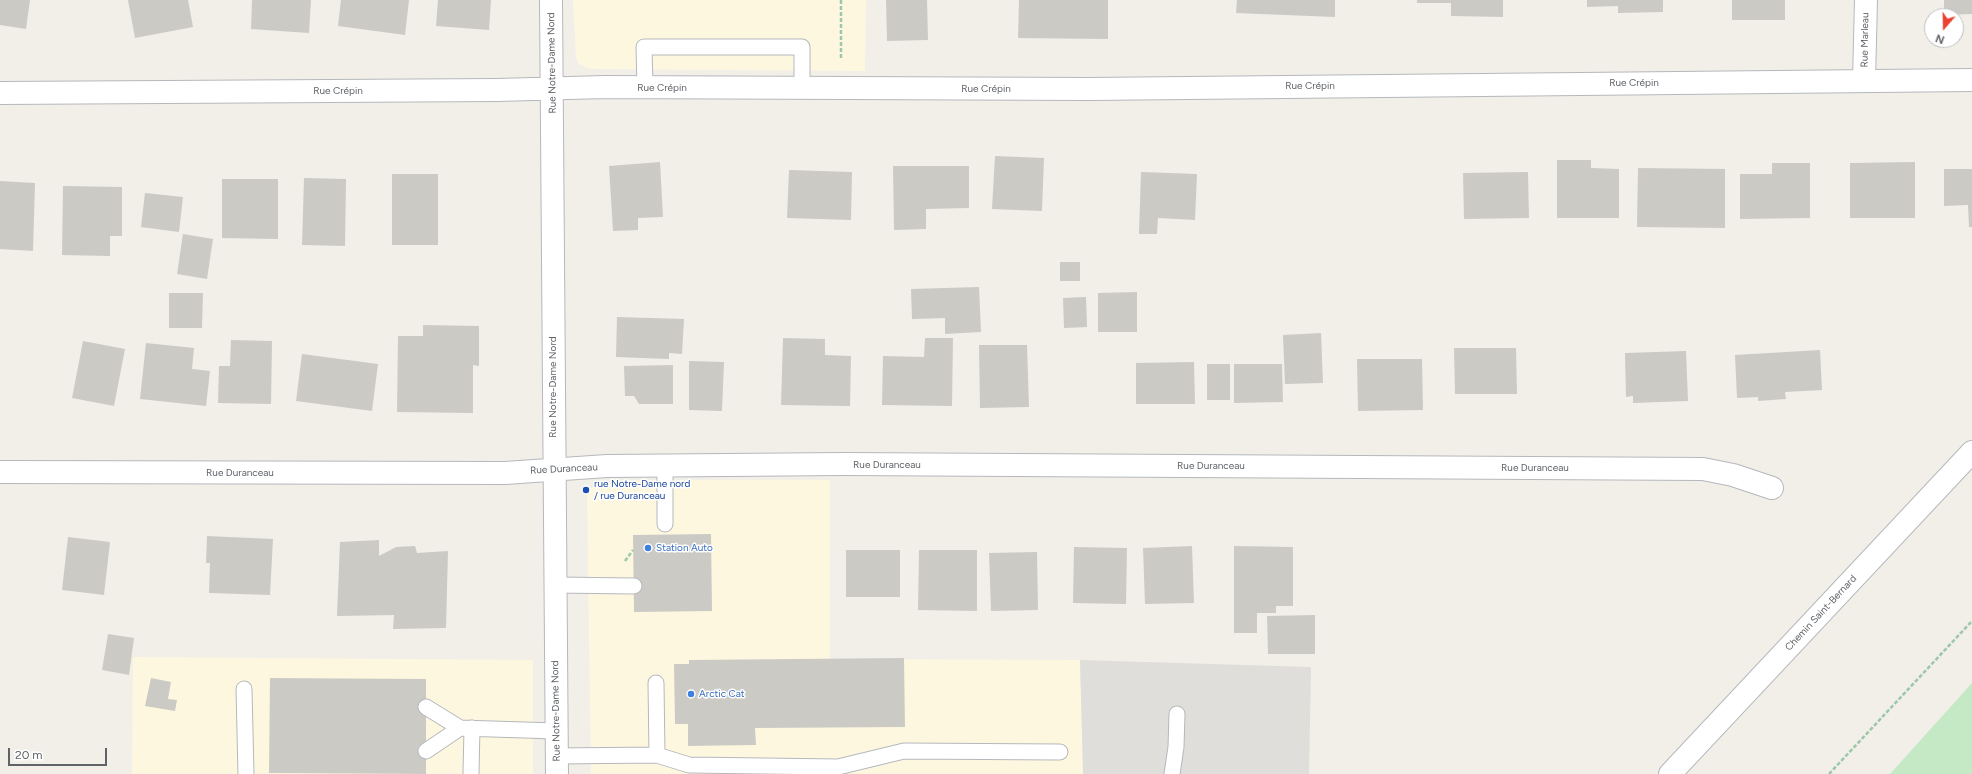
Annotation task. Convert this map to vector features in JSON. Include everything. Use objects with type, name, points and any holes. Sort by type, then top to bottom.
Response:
[{"type":"street","name":"Rue Notre-Dame Nord","points":[[551,0],[556,765]]},
{"type":"street","name":"Rue Marleau","points":[[1864,81],[1866,0]]},
{"type":"street","name":"Rue Crépin","points":[[0,93],[645,88],[1082,89],[1972,80]]},
{"type":"street","name":"Chemin Saint-Bernard","points":[[1670,774],[1972,452]]},
{"type":"street","name":"Rue Duranceau","points":[[0,472],[505,473],[554,468],[852,464],[1703,469],[1733,474],[1772,488]]},
{"type":"lane","points":[[645,88],[644,47],[802,47],[802,88]]},
{"type":"lane","points":[[665,466],[666,524]]},
{"type":"lane","points":[[555,585],[634,586]]},
{"type":"lane","points":[[656,683],[656,755]]},
{"type":"lane","points":[[244,689],[246,774]]},
{"type":"lane","points":[[426,707],[466,728],[556,731]]},
{"type":"lane","points":[[1172,774],[1176,747],[1177,714]]},
{"type":"lane","points":[[426,750],[466,728]]},
{"type":"lane","points":[[466,728],[471,774]]},
{"type":"lane","points":[[556,765],[656,755],[689,765],[838,767],[904,751],[1060,752]]},
{"type":"path","points":[[841,0],[842,63]]},
{"type":"path","points":[[1829,774],[1972,621]]},
{"type":"shaded area","points":[[573,0],[866,0],[865,71],[589,69],[579,64],[576,57]]},
{"type":"shaded area","points":[[618,480],[830,480],[830,659],[1080,660],[1083,774],[591,774],[587,492],[596,484]]},
{"type":"shaded area","points":[[133,657],[533,660],[533,774],[132,774]]},
{"type":"shaded area","points":[[1080,660],[1311,667],[1309,774],[1083,774]]},
{"type":"green space","points":[[1972,683],[1972,774],[1890,774]]},
{"type":"building","points":[[0,0],[30,0],[26,29],[0,25]]},
{"type":"building","points":[[128,0],[188,0],[193,27],[135,38]]},
{"type":"building","points":[[252,0],[311,0],[309,33],[251,29]]},
{"type":"building","points":[[341,0],[409,0],[405,35],[338,26]]},
{"type":"building","points":[[438,0],[491,0],[489,30],[436,26]]},
{"type":"building","points":[[886,0],[927,0],[928,40],[887,41]]},
{"type":"building","points":[[1019,0],[1108,0],[1108,39],[1018,38]]},
{"type":"building","points":[[1237,0],[1335,0],[1335,17],[1236,13]]},
{"type":"building","points":[[1417,0],[1503,0],[1503,17],[1451,16],[1451,3],[1417,3]]},
{"type":"building","points":[[1587,0],[1663,0],[1663,12],[1618,13],[1618,6],[1587,7]]},
{"type":"building","points":[[1732,0],[1785,0],[1785,20],[1732,20]]},
{"type":"building","points":[[1944,0],[1972,0],[1972,14],[1964,14],[1964,8],[1944,8]]},
{"type":"building","points":[[995,156],[1044,158],[1042,211],[992,209]]},
{"type":"building","points":[[1557,160],[1591,160],[1591,168],[1619,169],[1619,218],[1557,218]]},
{"type":"building","points":[[660,162],[663,217],[638,218],[638,230],[613,231],[609,166]]},
{"type":"building","points":[[1915,162],[1915,218],[1850,218],[1850,163]]},
{"type":"building","points":[[1772,163],[1810,163],[1810,218],[1740,219],[1740,174],[1772,174]]},
{"type":"building","points":[[893,166],[969,166],[969,208],[926,209],[926,229],[894,230]]},
{"type":"building","points":[[1638,168],[1725,169],[1725,228],[1637,227]]},
{"type":"building","points":[[1944,169],[1972,169],[1972,227],[1969,227],[1968,205],[1944,206]]},
{"type":"building","points":[[789,170],[852,172],[851,220],[787,218]]},
{"type":"building","points":[[1141,172],[1197,174],[1195,220],[1158,218],[1157,234],[1139,234]]},
{"type":"building","points":[[1528,172],[1529,218],[1464,219],[1463,173]]},
{"type":"building","points":[[392,174],[438,174],[438,245],[392,245]]},
{"type":"building","points":[[304,178],[346,179],[345,246],[302,245]]},
{"type":"building","points":[[222,179],[278,179],[278,239],[222,238]]},
{"type":"building","points":[[0,181],[35,183],[33,251],[0,249]]},
{"type":"building","points":[[63,186],[122,187],[122,236],[110,236],[110,256],[62,255]]},
{"type":"building","points":[[145,193],[183,197],[179,232],[141,227]]},
{"type":"building","points":[[183,234],[213,239],[207,279],[177,274]]},
{"type":"building","points":[[1060,262],[1080,262],[1080,281],[1060,281]]},
{"type":"building","points":[[979,287],[981,332],[945,334],[945,318],[912,319],[911,289]]},
{"type":"building","points":[[1137,292],[1137,332],[1098,332],[1098,293]]},
{"type":"building","points":[[169,293],[203,293],[202,328],[169,328]]},
{"type":"building","points":[[1086,297],[1087,327],[1064,328],[1063,298]]},
{"type":"building","points":[[617,317],[684,319],[682,354],[669,353],[669,359],[616,357]]},
{"type":"building","points":[[423,325],[479,326],[479,366],[473,365],[473,413],[397,412],[398,336],[423,336]]},
{"type":"building","points":[[1321,333],[1323,383],[1285,384],[1283,335]]},
{"type":"building","points":[[783,338],[825,339],[825,355],[851,356],[850,406],[781,405]]},
{"type":"building","points":[[925,338],[953,338],[952,406],[882,405],[883,356],[924,357]]},
{"type":"building","points":[[231,340],[272,341],[271,404],[218,403],[219,366],[230,366]]},
{"type":"building","points":[[83,341],[125,349],[114,406],[72,398]]},
{"type":"building","points":[[146,343],[194,348],[192,369],[210,371],[206,406],[140,399]]},
{"type":"building","points":[[979,345],[1027,345],[1029,407],[980,408]]},
{"type":"building","points":[[1454,348],[1516,348],[1517,394],[1455,394]]},
{"type":"building","points":[[1820,350],[1822,390],[1785,392],[1786,399],[1758,401],[1758,397],[1737,398],[1735,355]]},
{"type":"building","points":[[1686,351],[1688,401],[1633,403],[1633,396],[1626,397],[1625,353]]},
{"type":"building","points":[[302,354],[378,364],[372,411],[296,401]]},
{"type":"building","points":[[1357,359],[1422,359],[1423,410],[1358,411]]},
{"type":"building","points":[[689,361],[724,362],[722,411],[689,410]]},
{"type":"building","points":[[1194,362],[1195,404],[1136,404],[1136,363]]},
{"type":"building","points":[[1207,364],[1230,364],[1230,400],[1207,400]]},
{"type":"building","points":[[1234,364],[1282,364],[1283,402],[1234,403]]},
{"type":"building","points":[[673,365],[673,404],[639,404],[634,396],[625,396],[624,366]]},
{"type":"building","points":[[711,534],[712,611],[634,612],[633,535]]},
{"type":"building","points":[[207,536],[273,539],[270,595],[209,593],[210,563],[206,563]]},
{"type":"building","points":[[68,537],[110,542],[104,595],[62,590]]},
{"type":"building","points":[[379,540],[379,556],[396,547],[415,546],[417,553],[448,551],[446,628],[393,629],[394,615],[337,616],[340,542]]},
{"type":"building","points":[[1192,546],[1194,603],[1145,604],[1143,548]]},
{"type":"building","points":[[1234,546],[1293,547],[1293,606],[1276,606],[1276,613],[1257,613],[1257,633],[1234,633]]},
{"type":"building","points":[[1074,547],[1127,548],[1126,604],[1073,603]]},
{"type":"building","points":[[846,550],[900,550],[900,597],[846,597]]},
{"type":"building","points":[[919,550],[977,550],[977,611],[918,610]]},
{"type":"building","points":[[1037,552],[1038,610],[991,611],[989,553]]},
{"type":"building","points":[[1315,615],[1315,654],[1268,654],[1267,616]]},
{"type":"building","points":[[108,634],[134,638],[129,675],[102,670]]},
{"type":"building","points":[[904,658],[905,727],[755,728],[756,745],[688,746],[688,724],[675,724],[674,664],[689,664],[689,660]]},
{"type":"building","points":[[151,678],[171,682],[168,699],[177,700],[175,711],[145,706]]},
{"type":"building","points":[[270,678],[426,679],[426,774],[269,773]]},
{"type":"place","name":"rue Notre-Dame nord / rue Duranceau","points":[[586,490]]},
{"type":"place","name":"Station Auto","points":[[648,548]]},
{"type":"place","name":"Arctic Cat","points":[[691,694]]}]
